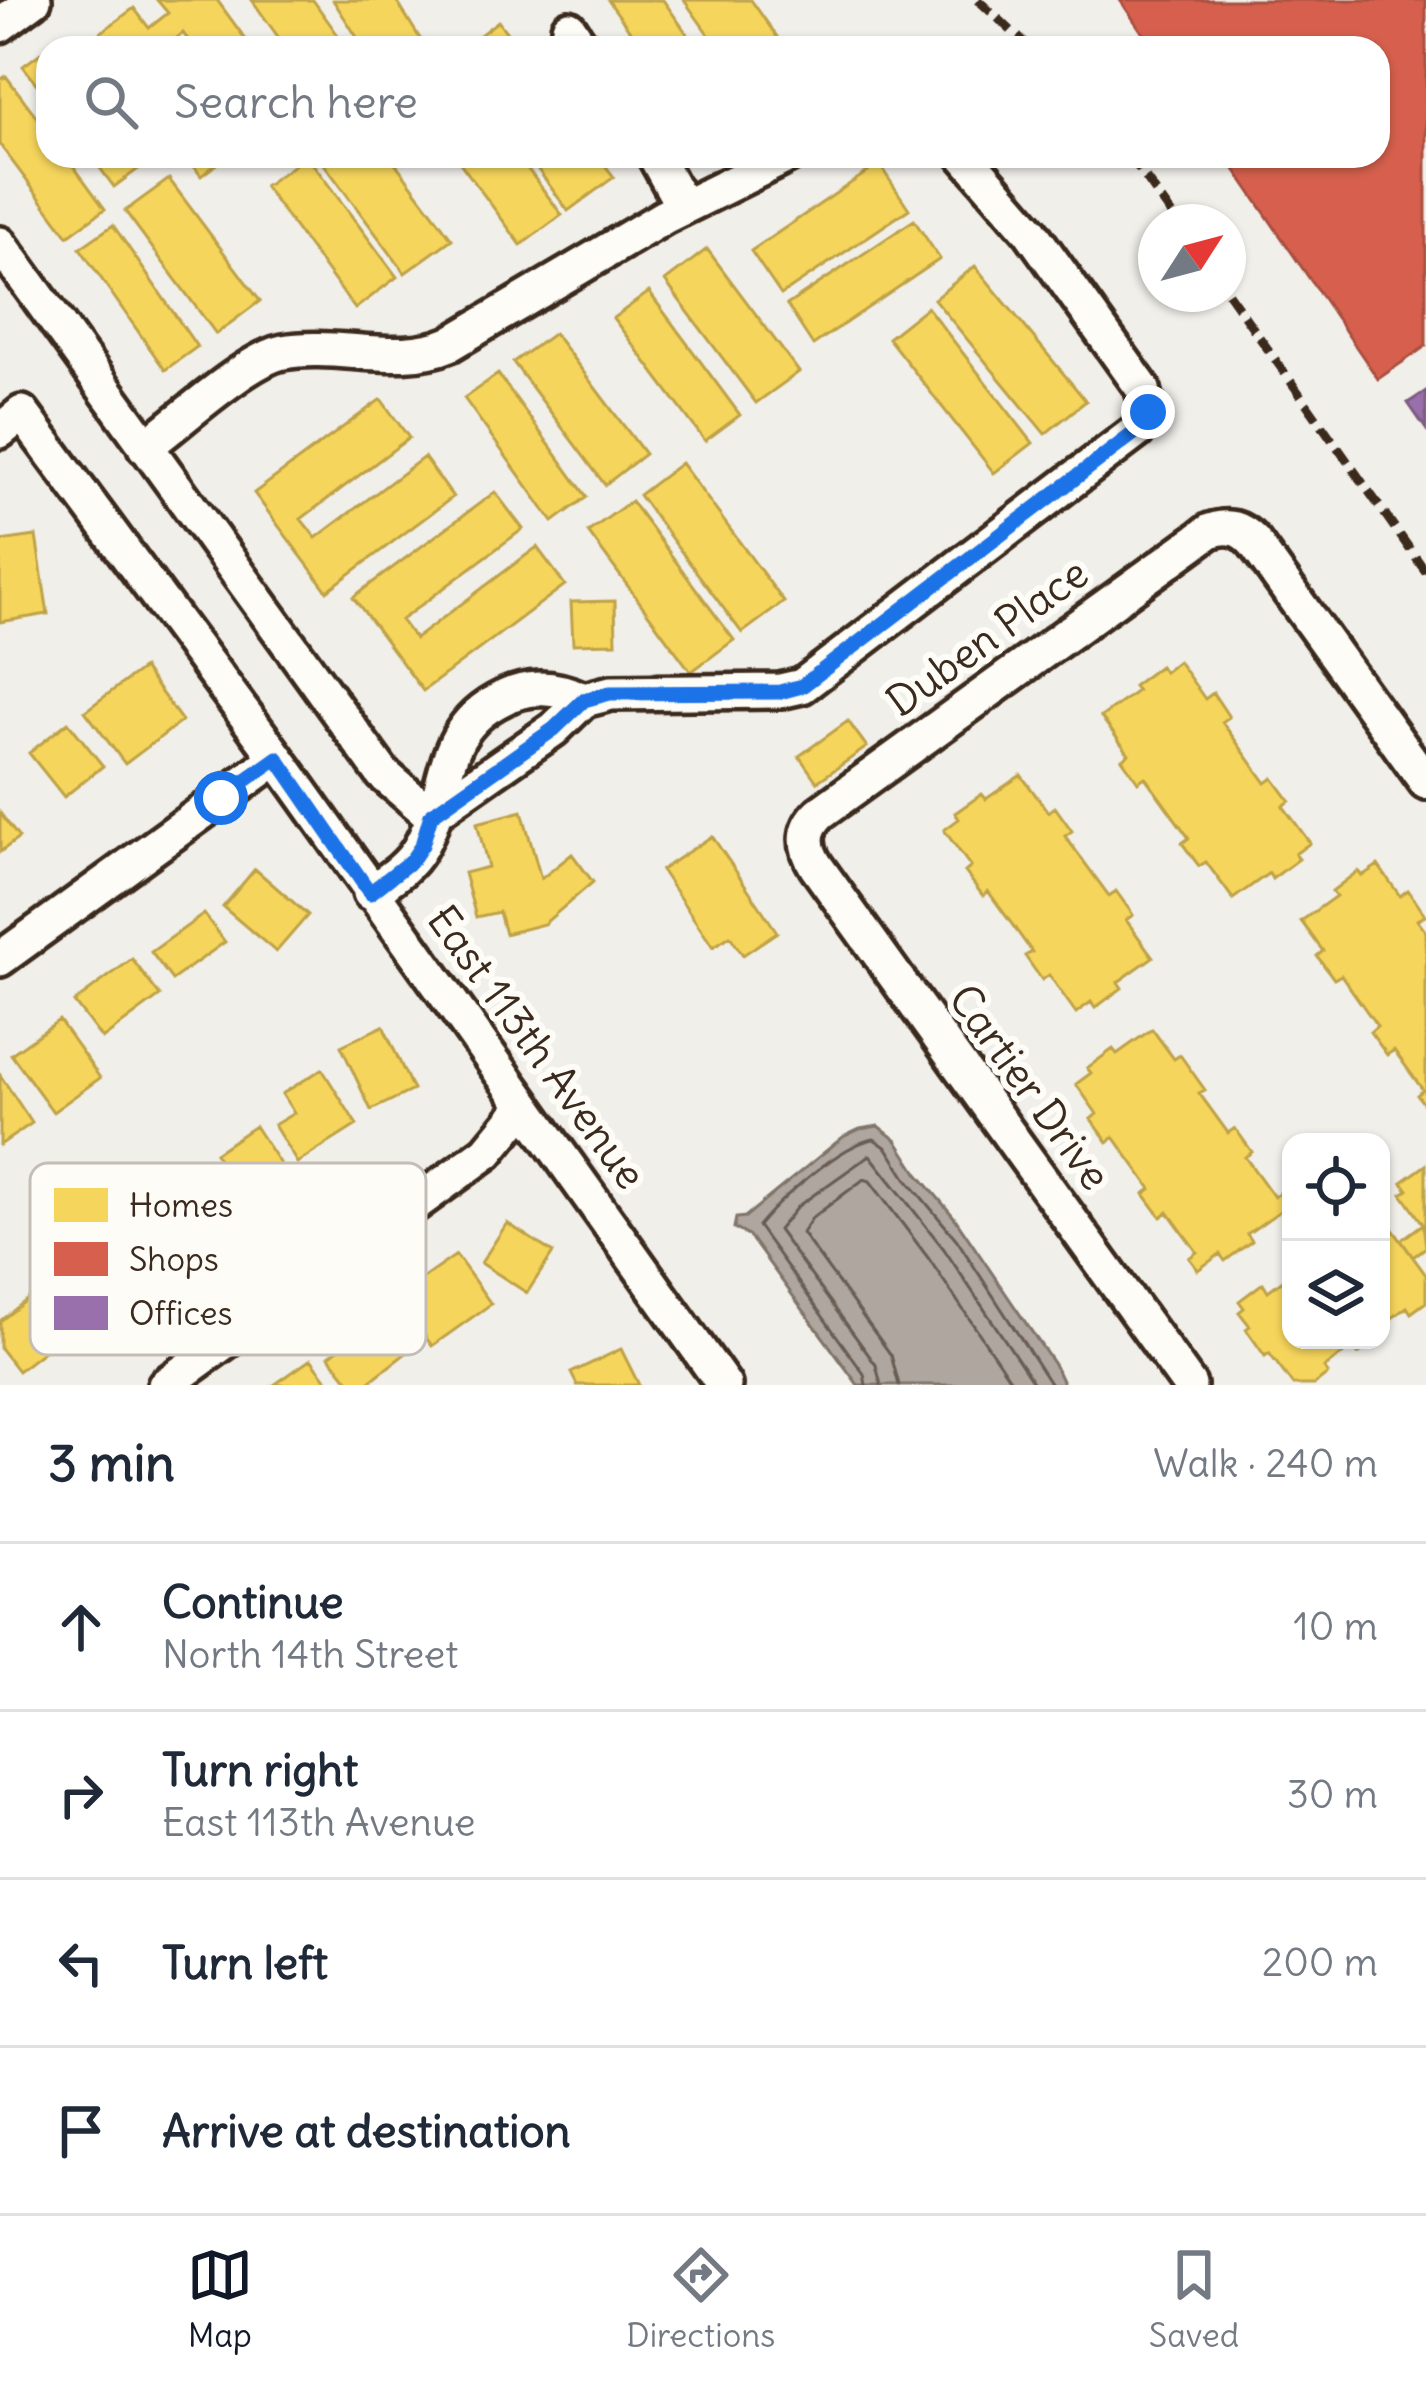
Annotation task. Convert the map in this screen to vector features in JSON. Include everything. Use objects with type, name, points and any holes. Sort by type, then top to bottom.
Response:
[{"type":"street","points":[[0,25],[34,0]]},
{"type":"street","points":[[662,168],[683,207]]},
{"type":"street","points":[[146,447],[270,356],[296,351],[439,349],[683,207],[763,168]]},
{"type":"street","points":[[431,815],[554,729],[584,700],[610,693],[780,692],[802,686],[1137,431],[1148,412],[1143,389],[1030,231],[975,168]]},
{"type":"street","points":[[0,244],[383,774],[431,815]]},
{"type":"street","name":"East 113th Avenue","points":[[11,422],[277,758],[724,1385]]},
{"type":"street","name":"Duben Place","points":[[806,837],[812,820],[838,800],[1210,532],[1234,527],[1254,542],[1426,782]]},
{"type":"street","points":[[370,893],[412,860],[422,845],[453,747],[480,712],[508,695],[538,688],[555,688],[584,700]]},
{"type":"street","points":[[0,958],[277,758]]},
{"type":"street","name":"Cartier Drive","points":[[806,837],[816,866],[1189,1385]]},
{"type":"street","points":[[426,1197],[488,1152],[524,1107]]},
{"type":"street","points":[[165,1385],[207,1355]]},
{"type":"water","points":[[878,1126],[896,1140],[954,1217],[1064,1385],[858,1385],[750,1237],[734,1228],[736,1218],[745,1217],[843,1137]]},
{"type":"building: Homes","points":[[157,0],[217,0],[243,36],[96,36],[134,8],[149,28],[168,13]]},
{"type":"building: Homes","points":[[252,0],[313,0],[338,36],[278,36]]},
{"type":"building: Homes","points":[[333,0],[396,0],[418,36],[356,36]]},
{"type":"building: Homes","points":[[608,0],[663,0],[688,36],[634,36]]},
{"type":"building: Homes","points":[[684,0],[751,0],[776,36],[710,36]]},
{"type":"building: Homes","points":[[498,21],[509,36],[479,36]]},
{"type":"building: Homes","points":[[36,56],[36,83],[23,66]]},
{"type":"building: Homes","points":[[6,76],[36,116],[36,168],[75,168],[105,209],[68,236],[0,145],[0,80]]},
{"type":"building: Homes","points":[[100,168],[140,168],[114,187]]},
{"type":"building: Homes","points":[[290,168],[316,168],[397,277],[355,309],[264,186]]},
{"type":"building: Homes","points":[[327,168],[399,168],[452,239],[405,273]]},
{"type":"building: Homes","points":[[464,168],[527,168],[562,215],[521,245]]},
{"type":"building: Homes","points":[[537,168],[607,168],[614,177],[568,211]]},
{"type":"building: Homes","points":[[873,168],[882,168],[909,209],[781,295],[751,251]]},
{"type":"building: Homes","points":[[169,179],[260,301],[216,334],[125,211]]},
{"type":"building: Homes","points":[[914,220],[940,259],[813,345],[787,305]]},
{"type":"building: Homes","points":[[113,225],[197,347],[165,370],[80,248]]},
{"type":"building: Homes","points":[[707,249],[799,372],[756,403],[665,281]]},
{"type":"building: Homes","points":[[975,266],[1086,401],[1045,434],[934,299]]},
{"type":"building: Homes","points":[[649,292],[740,415],[705,441],[613,318]]},
{"type":"building: Homes","points":[[927,307],[1033,443],[994,473],[888,338]]},
{"type":"building: Homes","points":[[554,333],[645,454],[605,485],[513,362]]},
{"type":"building: Homes","points":[[498,374],[587,497],[553,522],[464,398]]},
{"type":"building: Homes","points":[[381,399],[409,438],[301,519],[316,538],[424,457],[453,497],[327,591],[254,493]]},
{"type":"building: Homes","points":[[681,463],[784,602],[742,633],[639,495]]},
{"type":"building: Homes","points":[[495,492],[523,529],[401,620],[415,639],[537,547],[565,585],[423,691],[353,597]]},
{"type":"building: Homes","points":[[631,501],[734,640],[691,672],[588,532]]},
{"type":"building: Homes","points":[[36,536],[48,614],[0,622],[0,541]]},
{"type":"building: Homes","points":[[615,601],[616,643],[573,644],[571,602]]},
{"type":"building: Homes","points":[[1178,661],[1205,699],[1213,693],[1229,717],[1222,722],[1266,783],[1273,778],[1290,801],[1283,806],[1310,843],[1295,854],[1299,859],[1272,879],[1269,873],[1233,899],[1206,862],[1199,866],[1182,843],[1189,838],[1145,777],[1138,782],[1122,759],[1129,754],[1101,717],[1137,691],[1133,686],[1160,666],[1164,672]]},
{"type":"building: Homes","points":[[143,668],[182,721],[125,764],[85,711]]},
{"type":"building: Homes","points":[[848,721],[867,747],[817,782],[799,756]]},
{"type":"building: Homes","points":[[68,722],[103,766],[64,797],[29,753]]},
{"type":"building: Homes","points":[[1021,775],[1048,812],[1055,807],[1072,831],[1065,836],[1109,896],[1116,891],[1133,915],[1126,920],[1153,957],[1118,982],[1122,988],[1095,1008],[1091,1002],[1076,1013],[1049,975],[1042,980],[1025,956],[1032,952],[988,891],[983,896],[965,872],[971,867],[944,830],[959,819],[955,813]]},
{"type":"building: Homes","points":[[522,811],[541,879],[572,854],[593,882],[544,924],[505,934],[499,912],[476,917],[464,873],[488,867],[477,823]]},
{"type":"building: Homes","points":[[0,813],[19,838],[0,852]]},
{"type":"building: Homes","points":[[712,836],[777,932],[743,955],[730,936],[713,947],[661,870]]},
{"type":"building: Homes","points":[[1378,865],[1400,896],[1408,890],[1425,915],[1417,920],[1426,932],[1426,1107],[1417,1095],[1423,1090],[1394,1050],[1387,1055],[1370,1032],[1377,1026],[1341,975],[1334,979],[1317,956],[1323,951],[1301,921],[1336,896],[1332,891],[1358,871],[1362,876]]},
{"type":"building: Homes","points":[[255,869],[308,915],[276,952],[223,907]]},
{"type":"building: Homes","points":[[204,914],[225,942],[172,980],[151,952]]},
{"type":"building: Homes","points":[[132,959],[160,996],[102,1039],[74,1002]]},
{"type":"building: Homes","points":[[59,1020],[100,1078],[53,1112],[11,1054]]},
{"type":"building: Homes","points":[[383,1026],[413,1090],[371,1110],[341,1046]]},
{"type":"building: Homes","points":[[1152,1029],[1174,1059],[1180,1055],[1205,1090],[1199,1093],[1228,1133],[1235,1128],[1252,1152],[1245,1157],[1274,1197],[1282,1193],[1282,1210],[1247,1234],[1252,1241],[1225,1261],[1220,1254],[1198,1270],[1189,1258],[1197,1252],[1168,1212],[1161,1217],[1144,1194],[1151,1189],[1114,1137],[1108,1142],[1091,1119],[1097,1114],[1076,1084],[1091,1073],[1087,1068],[1113,1049],[1117,1054]]},
{"type":"building: Homes","points":[[322,1069],[357,1125],[297,1163],[274,1125],[294,1113],[282,1094]]},
{"type":"building: Homes","points":[[0,1075],[32,1123],[0,1145]]},
{"type":"building: Homes","points":[[255,1126],[279,1163],[222,1163],[215,1153]]},
{"type":"building: Homes","points":[[1426,1165],[1426,1228],[1402,1194],[1408,1190],[1402,1182]]},
{"type":"building: Homes","points":[[507,1223],[553,1253],[527,1293],[481,1263]]},
{"type":"building: Homes","points":[[1423,1224],[1426,1247],[1413,1257],[1401,1240]]},
{"type":"building: Homes","points":[[1390,1225],[1426,1275],[1426,1302],[1411,1313],[1407,1307],[1390,1319]]},
{"type":"building: Homes","points":[[456,1255],[491,1304],[432,1346],[426,1338],[426,1276]]},
{"type":"building: Homes","points":[[1282,1281],[1282,1349],[1349,1349],[1324,1368],[1328,1374],[1314,1385],[1293,1385],[1246,1329],[1250,1326],[1239,1312],[1244,1308],[1239,1301],[1263,1283],[1268,1291]]},
{"type":"building: Homes","points":[[30,1297],[30,1355],[39,1355],[18,1371],[0,1348],[0,1321]]},
{"type":"building: Homes","points":[[621,1349],[639,1385],[577,1385],[571,1373]]},
{"type":"building: Homes","points":[[404,1355],[365,1385],[352,1385],[329,1356]]},
{"type":"building: Homes","points":[[311,1359],[331,1385],[274,1385]]},
{"type":"building: Shops","points":[[1120,0],[1426,0],[1426,346],[1378,379],[1234,168],[1390,168],[1390,36],[1145,36]]},
{"type":"building: Offices","points":[[1426,391],[1426,429],[1408,403]]},
{"type":"railway","points":[[978,0],[1017,36]]},
{"type":"railway","points":[[1139,168],[1164,204]]},
{"type":"railway","points":[[1241,312],[1426,572]]},
{"type":"route","points":[[221,798],[277,758],[370,893],[412,860],[431,815],[554,729],[584,700],[610,693],[780,692],[802,686],[1137,431],[1148,412]]}]
